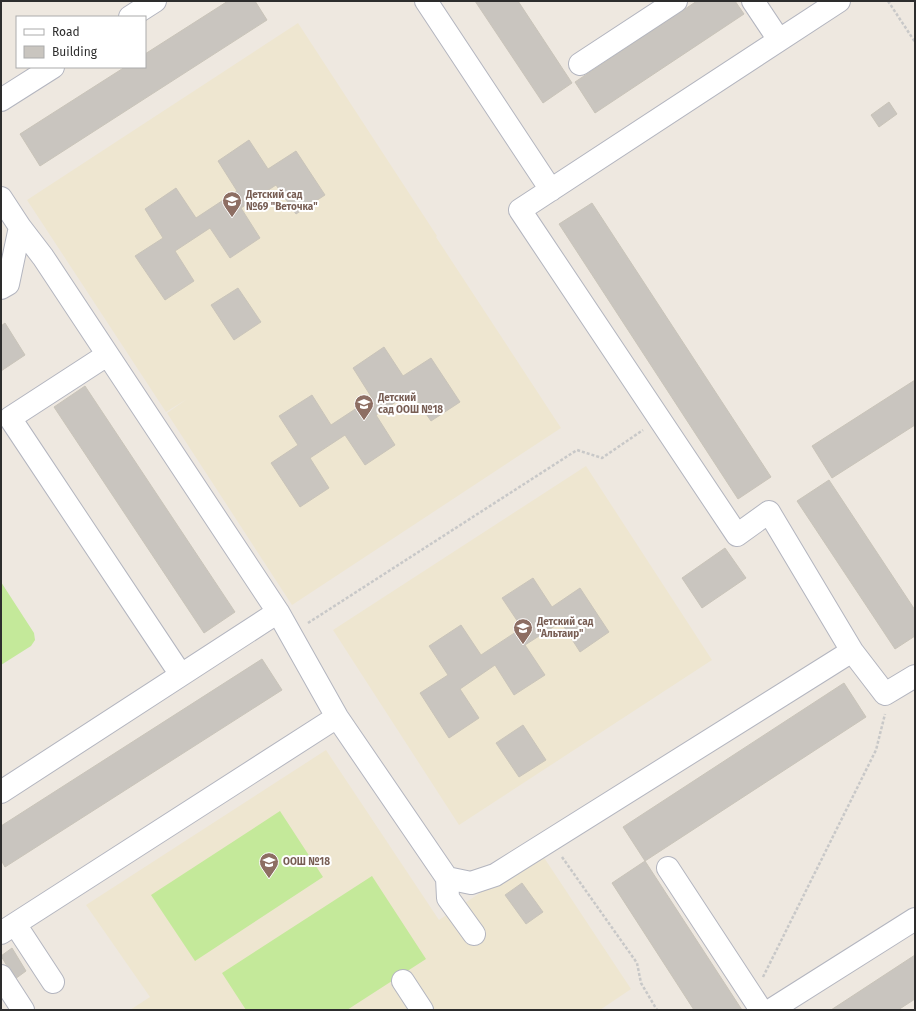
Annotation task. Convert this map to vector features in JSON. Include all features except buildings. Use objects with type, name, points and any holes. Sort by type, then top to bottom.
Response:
[{"type":"street","points":[[132,16],[155,1]]},
{"type":"street","points":[[426,1],[551,190]]},
{"type":"street","points":[[580,64],[676,1]]},
{"type":"street","points":[[753,1],[779,40]]},
{"type":"street","points":[[839,1],[520,210],[737,535],[769,512],[852,651],[885,694],[915,676]]},
{"type":"street","points":[[1,100],[51,68]]},
{"type":"street","points":[[1,198],[20,227],[43,257],[278,612],[337,717],[447,878],[448,898],[474,934]]},
{"type":"street","points":[[1,288],[8,284],[20,227]]},
{"type":"street","points":[[107,355],[10,418],[181,675]]},
{"type":"street","points":[[1,792],[278,612]]},
{"type":"street","points":[[447,878],[471,883],[495,875],[852,651]]},
{"type":"street","points":[[53,982],[6,926],[337,717]]},
{"type":"street","points":[[668,868],[757,1004]]},
{"type":"street","points":[[771,1010],[915,919]]},
{"type":"street","points":[[1,976],[23,1010]]},
{"type":"street","points":[[403,980],[422,1010]]},
{"type":"path","points":[[888,1],[915,42]]},
{"type":"path","points":[[291,634],[577,450],[602,458],[646,428]]},
{"type":"path","points":[[757,1004],[876,750],[892,690]]},
{"type":"path","points":[[550,840],[637,963],[640,983],[657,1010]]},
{"type":"shaded area","points":[[298,23],[561,428],[292,605],[167,413],[187,399],[166,412],[27,200]]},
{"type":"shaded area","name":"Детский сад \"Альтаир\"","points":[[586,466],[712,660],[459,825],[333,630]]},
{"type":"shaded area","name":"ООШ №18","points":[[326,750],[439,920],[541,853],[631,989],[600,1010],[130,1010],[150,997],[86,905]]},
{"type":"green space","points":[[1,582],[34,633],[35,640],[31,646],[1,665]]},
{"type":"green space","points":[[280,811],[323,877],[195,961],[151,895]]},
{"type":"green space","points":[[372,876],[426,959],[347,1010],[246,1010],[222,973]]},
{"type":"place","name":"Детский сад №69 \"Веточка\"","points":[[232,218]]},
{"type":"place","name":"Детский сад ООШ №18","points":[[364,421]]},
{"type":"place","name":"Детский сад \"Альтаир\"","points":[[523,645]]},
{"type":"place","name":"ООШ №18","points":[[269,879]]}]
